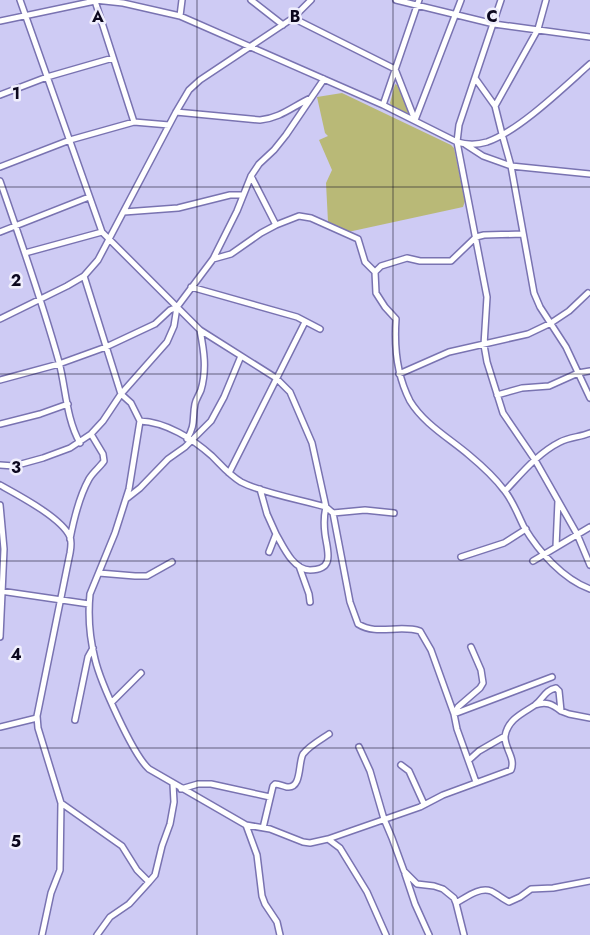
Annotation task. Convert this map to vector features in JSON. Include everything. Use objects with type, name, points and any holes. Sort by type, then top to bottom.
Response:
[{"type":"street","points":[[20,0],[102,232],[200,330],[276,378],[290,392],[312,443],[326,507],[325,534],[329,552],[327,562],[322,567],[310,570],[299,566],[290,558],[267,514],[260,489]]},
{"type":"street","points":[[95,0],[134,122]]},
{"type":"street","points":[[0,22],[95,0],[123,3],[180,16],[383,105],[466,145],[483,156],[511,166],[590,174]]},
{"type":"street","points":[[180,16],[182,0]]},
{"type":"street","points":[[251,0],[283,25]]},
{"type":"street","points":[[396,0],[418,2],[456,15],[494,24],[590,37]]},
{"type":"street","points":[[415,120],[461,0]]},
{"type":"street","points":[[501,0],[459,125],[457,142],[487,297],[484,345],[487,362],[503,413],[535,460],[577,534],[590,564]]},
{"type":"street","points":[[495,106],[538,29],[546,0]]},
{"type":"street","points":[[0,320],[40,301],[84,276],[98,260],[110,239],[189,90],[200,80],[293,18],[309,2]]},
{"type":"street","points":[[383,105],[418,2]]},
{"type":"street","points":[[293,18],[395,69],[415,120]]},
{"type":"street","points":[[0,95],[47,77],[113,58]]},
{"type":"street","points":[[466,145],[488,142],[528,118],[590,64]]},
{"type":"street","points":[[475,78],[495,106],[511,166],[534,293],[540,307],[566,347],[590,398]]},
{"type":"street","points":[[0,465],[14,466],[43,458],[80,443],[103,421],[121,394],[167,342],[174,326],[177,307],[191,286],[213,260],[237,211],[251,176],[259,164],[286,135],[324,79]]},
{"type":"street","points":[[176,112],[260,120],[272,118],[312,98]]},
{"type":"street","points":[[0,167],[70,140],[134,122],[169,125]]},
{"type":"street","points":[[251,176],[276,225]]},
{"type":"street","points":[[0,181],[40,301],[59,364],[71,424],[80,443]]},
{"type":"street","points":[[124,212],[178,208],[230,195],[243,195]]},
{"type":"street","points":[[0,232],[89,197]]},
{"type":"street","points":[[213,260],[231,254],[261,233],[299,216],[358,239],[365,262],[375,272],[376,293],[385,308],[396,319],[395,338],[399,374],[415,408],[434,428],[471,456],[505,490],[526,529],[553,565],[569,578],[590,589]]},
{"type":"street","points":[[25,252],[102,232]]},
{"type":"street","points":[[375,272],[381,266],[408,258],[420,261],[451,261],[476,237],[523,234]]},
{"type":"street","points":[[84,276],[121,394],[131,403],[140,421],[129,489],[115,533],[90,594],[89,604],[93,648],[98,669],[122,726],[145,766],[181,789],[246,825],[285,834],[310,843],[358,830],[476,782],[511,770],[512,761],[505,736]]},
{"type":"street","points":[[191,286],[297,317],[320,329]]},
{"type":"street","points":[[399,374],[449,352],[528,334],[551,323],[569,311],[588,293]]},
{"type":"street","points":[[0,380],[59,364],[106,347],[155,324],[170,310],[177,307]]},
{"type":"street","points":[[229,473],[305,322]]},
{"type":"street","points":[[189,440],[195,420],[194,408],[204,374],[205,358],[200,330]]},
{"type":"street","points":[[125,499],[140,488],[168,459],[205,428],[216,412],[241,356]]},
{"type":"street","points":[[497,395],[522,388],[549,386],[578,373],[590,371]]},
{"type":"street","points":[[0,424],[40,414],[68,404]]},
{"type":"street","points":[[140,421],[154,422],[165,426],[189,440],[210,454],[241,482],[326,507],[333,513],[347,589],[358,624],[364,628],[383,630],[408,628],[420,630],[431,650],[476,782]]},
{"type":"street","points":[[505,490],[535,460],[561,441],[590,433]]},
{"type":"street","points":[[42,935],[51,893],[60,870],[61,803],[37,718],[70,553],[70,539],[74,520],[92,474],[104,461],[103,454],[91,434]]},
{"type":"street","points":[[0,485],[38,507],[66,532],[70,539]]},
{"type":"street","points":[[556,547],[558,500]]},
{"type":"street","points":[[0,505],[4,549],[0,637]]},
{"type":"street","points":[[333,513],[364,510],[394,513]]},
{"type":"street","points":[[534,561],[590,527]]},
{"type":"street","points":[[461,557],[504,543],[526,529]]},
{"type":"street","points":[[269,552],[276,534]]},
{"type":"street","points":[[99,573],[147,576],[172,562]]},
{"type":"street","points":[[299,566],[310,602]]},
{"type":"street","points":[[1,592],[89,604]]},
{"type":"street","points":[[454,714],[483,683],[481,670],[471,647]]},
{"type":"street","points":[[75,720],[88,657],[93,648]]},
{"type":"street","points":[[112,702],[141,673]]},
{"type":"street","points":[[454,714],[552,677]]},
{"type":"street","points":[[535,705],[544,694],[556,688],[560,694],[561,711]]},
{"type":"street","points":[[469,760],[479,751],[505,736],[510,724],[521,712],[542,702],[548,703],[569,714],[590,718]]},
{"type":"street","points":[[0,727],[37,718]]},
{"type":"street","points":[[262,828],[275,784],[288,787],[293,786],[297,780],[300,760],[304,752],[329,734]]},
{"type":"street","points":[[359,747],[370,771],[384,819],[415,904],[429,935]]},
{"type":"street","points":[[401,765],[409,771],[424,804]]},
{"type":"street","points":[[97,935],[110,916],[129,904],[155,875],[170,824],[174,802],[174,784]]},
{"type":"street","points":[[181,789],[198,784],[211,784],[270,798]]},
{"type":"street","points":[[61,803],[122,846],[137,870],[149,882]]},
{"type":"street","points":[[246,825],[258,855],[262,896],[277,922],[280,935]]},
{"type":"street","points":[[328,839],[340,848],[355,872],[367,892],[386,935]]},
{"type":"street","points":[[404,871],[417,884],[443,889],[454,898],[464,935]]},
{"type":"street","points":[[456,903],[482,890],[490,891],[509,902],[531,889],[553,888],[590,881]]},
{"type":"shaded area","points":[[395,84],[410,113],[407,114],[392,107],[390,103]]},
{"type":"shaded area","points":[[342,93],[451,145],[454,148],[465,201],[463,207],[348,232],[328,222],[326,183],[332,170],[319,140],[328,136],[325,133],[317,97]]}]
